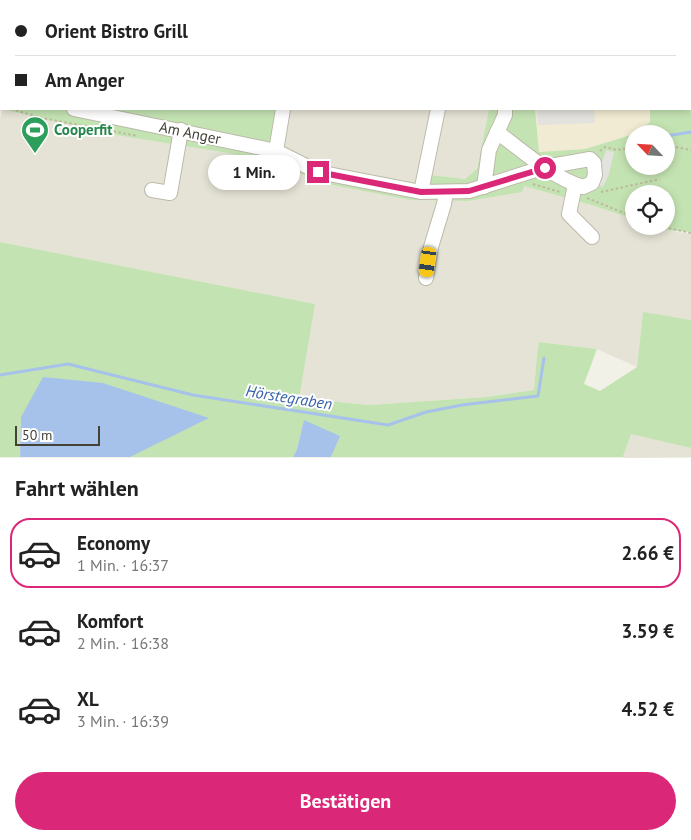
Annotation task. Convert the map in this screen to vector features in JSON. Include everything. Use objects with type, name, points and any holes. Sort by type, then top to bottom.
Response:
[{"type":"street","name":"Am Anger","points":[[79,110],[276,151],[318,172],[421,192],[469,191],[545,168],[590,159]]},
{"type":"street","points":[[276,151],[283,110]]},
{"type":"street","points":[[421,192],[438,110]]},
{"type":"street","points":[[484,187],[489,150],[505,110]]},
{"type":"street","points":[[152,190],[170,193],[181,130]]},
{"type":"street","points":[[497,132],[545,168],[584,188],[592,184],[596,175],[594,163],[590,159]]},
{"type":"street","points":[[575,185],[569,214],[592,237]]},
{"type":"street","points":[[426,278],[431,247],[446,192]]},
{"type":"path","points":[[590,159],[606,147],[617,150],[625,149]]},
{"type":"path","points":[[675,147],[691,150]]},
{"type":"path","points":[[633,185],[660,179]]},
{"type":"path","points":[[625,187],[583,196],[625,213]]},
{"type":"path","points":[[675,230],[691,233]]},
{"type":"shaded area","points":[[2,110],[6,110],[109,134],[228,153],[288,169],[332,185],[410,200],[468,201],[524,186],[625,216],[625,235],[675,235],[675,232],[691,234],[691,320],[643,313],[637,367],[597,349],[540,342],[534,390],[486,397],[369,405],[298,398],[314,304],[0,242],[0,119]]},
{"type":"shaded area","points":[[279,110],[489,110],[477,169],[465,179],[422,174],[411,187],[323,168],[273,144]]},
{"type":"shaded area","points":[[535,110],[650,110],[650,122],[646,125],[625,125],[625,137],[585,149],[539,152]]},
{"type":"shaded area","points":[[537,110],[594,110],[595,123],[538,125]]},
{"type":"shaded area","points":[[606,150],[614,152],[609,174],[603,187],[595,184]]},
{"type":"shaded area","points":[[631,433],[691,448],[691,457],[623,458]]},
{"type":"green space","points":[[6,110],[279,110],[273,144],[323,168],[411,186],[422,174],[465,179],[477,169],[489,110],[535,110],[539,152],[585,149],[625,137],[625,175],[675,175],[675,125],[646,125],[650,122],[650,110],[691,110],[691,232],[675,231],[675,185],[625,185],[625,216],[524,186],[522,192],[468,201],[410,200],[332,185],[288,169],[228,153],[109,134]]},
{"type":"green space","points":[[0,242],[315,304],[299,398],[369,405],[486,397],[534,390],[539,342],[597,349],[584,384],[600,391],[637,367],[643,312],[691,320],[691,448],[631,434],[623,457],[331,457],[339,436],[304,421],[293,457],[130,457],[21,417],[20,457],[0,457]]},
{"type":"water","points":[[43,377],[103,383],[209,418],[130,457],[20,457],[21,417]]},
{"type":"water","points":[[304,420],[340,436],[331,457],[293,457],[297,449]]},
{"type":"waterway","points":[[675,135],[691,132]]},
{"type":"waterway","name":"Hörstegraben","points":[[0,375],[68,364],[193,395],[388,425],[426,412],[462,405],[538,396],[544,358]]},
{"type":"place","name":"Cooperfit","points":[[35,154]]},
{"type":"route","points":[[318,172],[421,192],[469,191],[545,168]]}]
